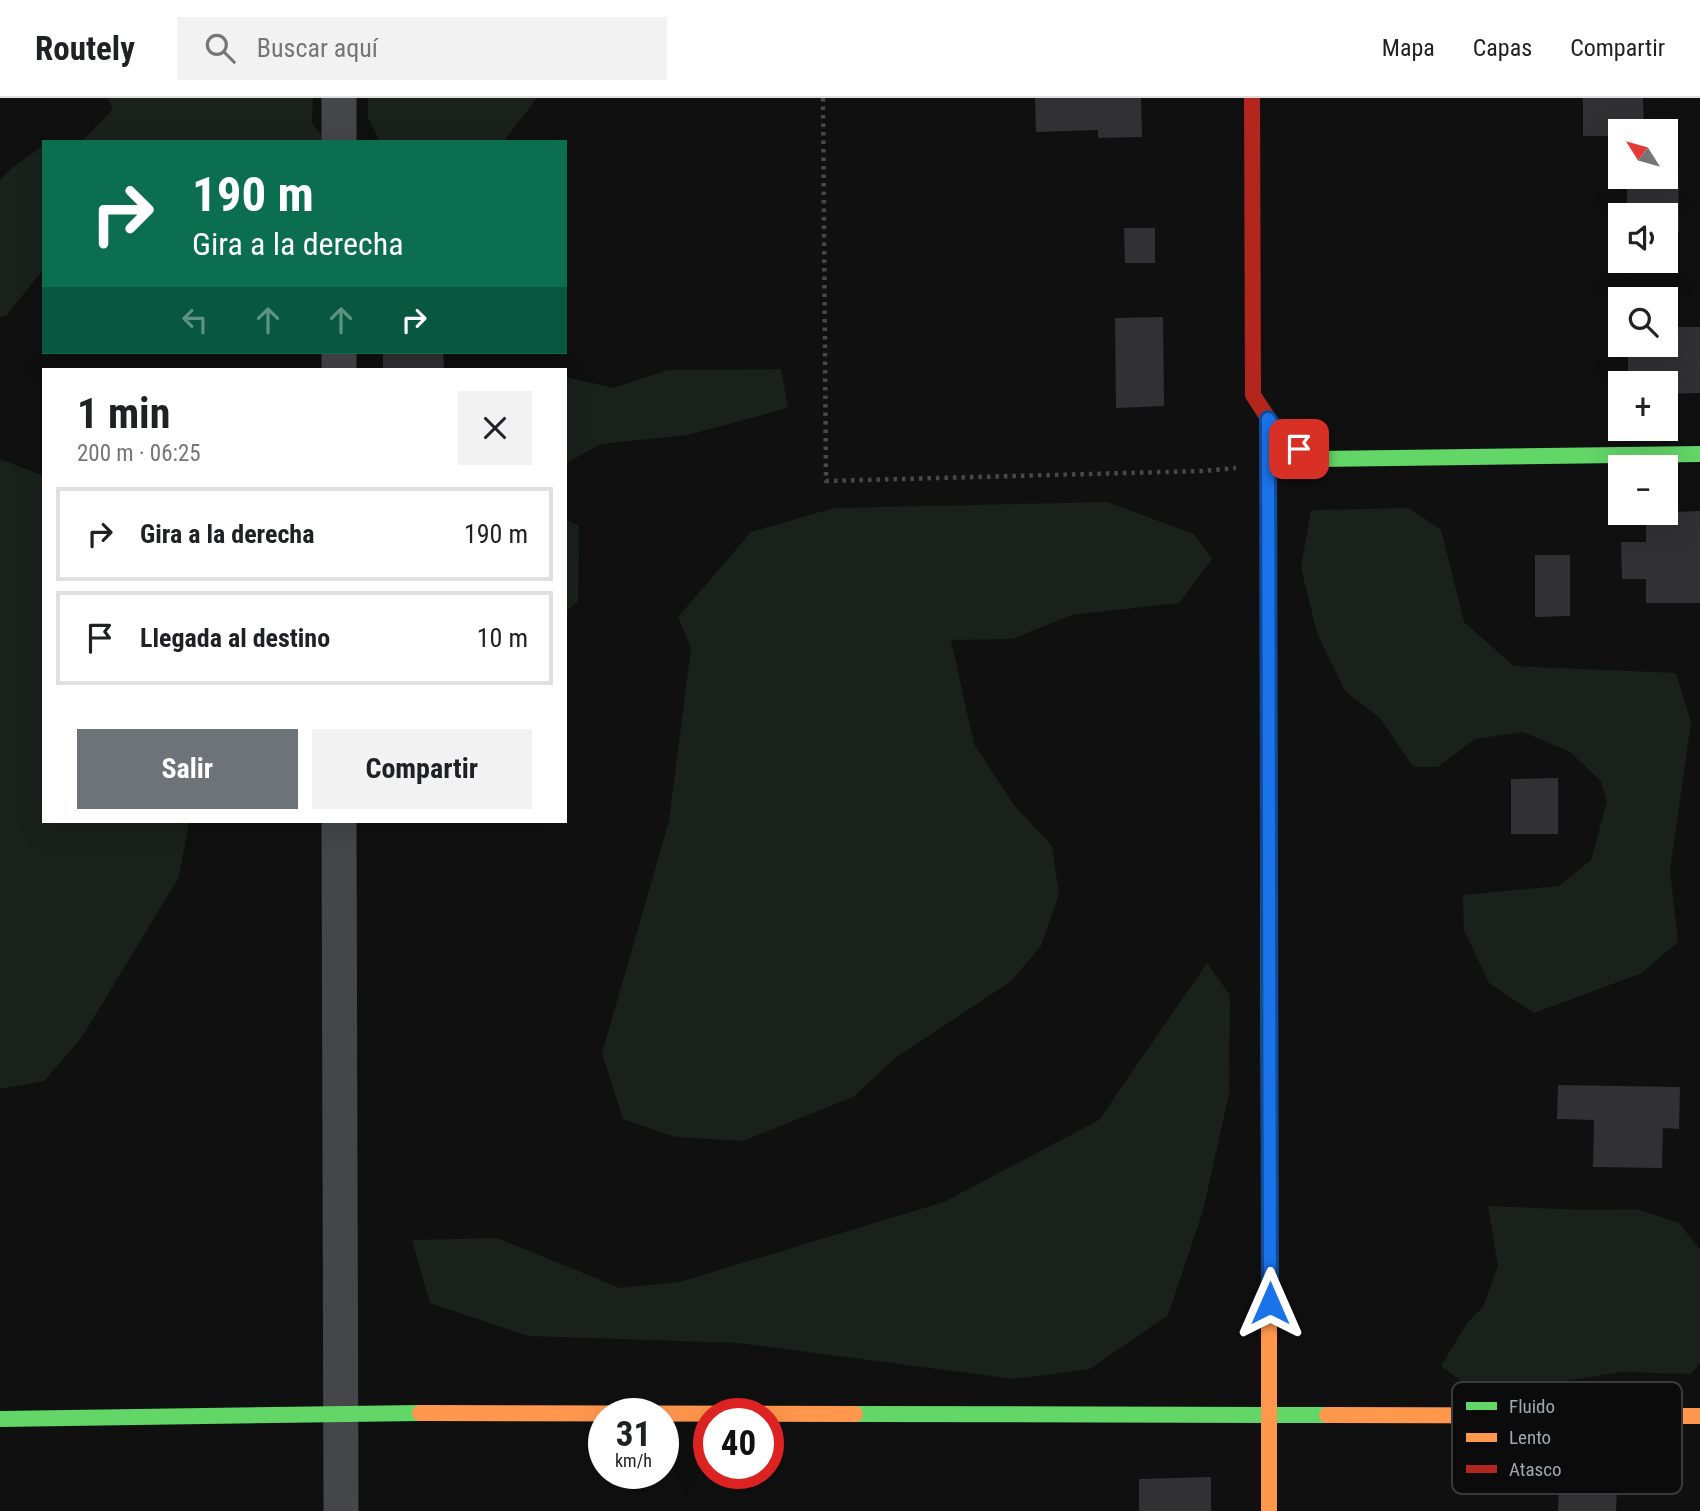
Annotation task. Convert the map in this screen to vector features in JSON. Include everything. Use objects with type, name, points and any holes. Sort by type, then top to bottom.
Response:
[{"type":"street","points":[[339,98],[339,140]]},
{"type":"street","points":[[1252,98],[1253,394],[1281,438],[1318,459],[1700,454]]},
{"type":"street","points":[[1268,419],[1269,1511]]},
{"type":"street","points":[[339,823],[341,1511]]},
{"type":"street","points":[[0,1419],[340,1413],[1452,1415]]},
{"type":"street","points":[[1682,1416],[1700,1416]]},
{"type":"path","points":[[823,98],[826,481],[1202,471],[1268,465]]},
{"type":"shaded area","points":[[107,98],[313,98],[312,123],[325,140],[83,140],[113,109]]},
{"type":"shaded area","points":[[368,98],[537,98],[505,140],[379,140],[368,117]]},
{"type":"shaded area","points":[[42,146],[42,271],[7,315],[0,317],[0,180]]},
{"type":"shaded area","points":[[781,369],[788,408],[688,435],[601,444],[567,463],[567,377],[613,388],[668,370]]},
{"type":"shaded area","points":[[0,459],[42,475],[42,823],[189,823],[179,877],[82,1037],[44,1081],[0,1089]]},
{"type":"shaded area","points":[[1107,502],[1194,534],[1212,559],[1179,603],[1071,615],[1013,639],[951,640],[974,744],[1014,805],[1052,846],[1059,894],[1041,946],[1010,982],[894,1059],[853,1097],[743,1141],[675,1137],[623,1119],[602,1053],[669,821],[691,648],[678,617],[751,532],[834,508]]},
{"type":"shaded area","points":[[1408,508],[1441,530],[1464,622],[1514,666],[1676,673],[1691,722],[1670,870],[1678,942],[1642,973],[1534,1013],[1489,983],[1464,930],[1463,895],[1559,886],[1591,860],[1607,802],[1601,781],[1570,752],[1523,732],[1475,739],[1438,767],[1413,767],[1380,718],[1345,691],[1317,633],[1301,568],[1311,510]]},
{"type":"shaded area","points":[[567,520],[579,526],[578,601],[567,611]]},
{"type":"shaded area","points":[[1207,963],[1230,995],[1229,1094],[1203,1211],[1168,1315],[1090,1369],[1014,1379],[739,1343],[528,1336],[430,1303],[412,1240],[497,1238],[620,1288],[679,1282],[944,1202],[1099,1120]]},
{"type":"shaded area","points":[[1488,1206],[1637,1209],[1679,1223],[1700,1250],[1700,1363],[1691,1374],[1622,1372],[1560,1382],[1463,1382],[1441,1366],[1467,1323],[1483,1307],[1498,1266]]},
{"type":"building","points":[[1035,98],[1141,98],[1142,137],[1098,138],[1098,130],[1036,132]]},
{"type":"building","points":[[1583,98],[1643,98],[1644,119],[1608,119],[1608,136],[1583,136]]},
{"type":"building","points":[[1678,159],[1679,231],[1678,203],[1627,203],[1627,189],[1678,189]]},
{"type":"building","points":[[1124,228],[1155,228],[1155,263],[1125,263]]},
{"type":"building","points":[[1163,317],[1164,406],[1116,408],[1115,318]]},
{"type":"building","points":[[1678,327],[1700,327],[1700,393],[1678,394],[1678,371],[1628,371],[1628,357],[1678,357]]},
{"type":"building","points":[[383,354],[443,354],[444,368],[383,368]]},
{"type":"building","points":[[1700,511],[1700,603],[1646,603],[1646,579],[1622,579],[1621,542],[1646,542],[1646,525],[1678,525],[1678,512]]},
{"type":"building","points":[[1535,555],[1570,555],[1570,616],[1535,617]]},
{"type":"building","points":[[1558,778],[1558,834],[1511,834],[1511,779]]},
{"type":"building","points":[[1558,1085],[1680,1087],[1679,1129],[1663,1128],[1662,1168],[1593,1167],[1594,1120],[1557,1119]]},
{"type":"building","points":[[1211,1477],[1211,1511],[1139,1511],[1139,1479]]},
{"type":"building","points":[[1559,1494],[1617,1494],[1616,1511],[1558,1511]]},
{"type":"traffic: fast","points":[[1313,456],[1318,459],[1700,454]]},
{"type":"traffic: fast","points":[[1268,809],[1269,1149]]},
{"type":"traffic: fast","points":[[0,1419],[420,1413]]},
{"type":"traffic: fast","points":[[855,1414],[1327,1415]]},
{"type":"traffic: slow","points":[[1268,419],[1268,809]]},
{"type":"traffic: slow","points":[[1269,1149],[1269,1511]]},
{"type":"traffic: slow","points":[[420,1413],[855,1414]]},
{"type":"traffic: slow","points":[[1327,1415],[1452,1415]]},
{"type":"traffic: slow","points":[[1682,1416],[1700,1416]]},
{"type":"traffic: jam","points":[[1252,98],[1253,395],[1281,438],[1313,456]]},
{"type":"route","points":[[1270,1303],[1268,419],[1281,438],[1299,449]]}]
